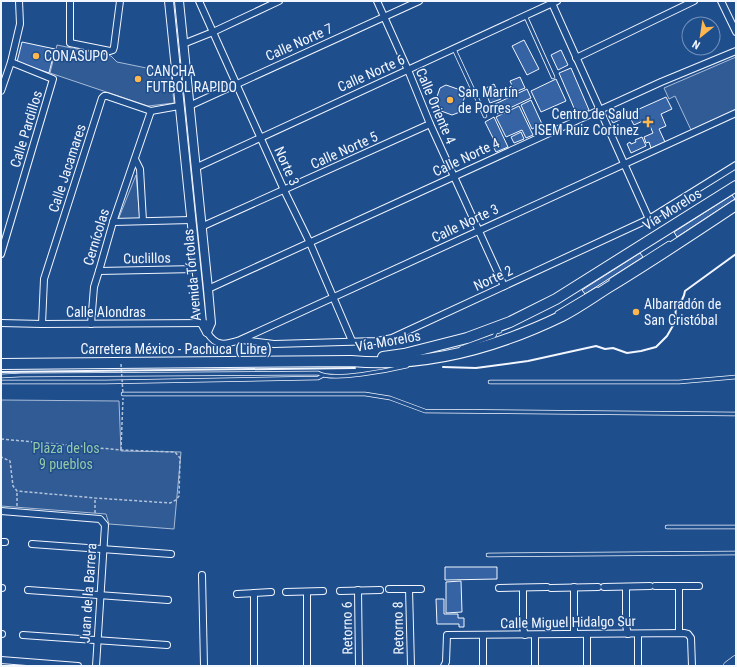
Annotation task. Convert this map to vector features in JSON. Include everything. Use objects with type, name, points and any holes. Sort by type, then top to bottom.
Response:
[{"type":"main road","name":"Vía Morelos","points":[[351,361],[404,354],[467,338],[510,322],[556,299],[736,186]]},
{"type":"main road","name":"Vía Morelos","points":[[351,361],[375,363],[428,359],[470,351],[506,340],[563,315],[619,281],[736,205]]},
{"type":"main road","name":"Carretera México - Pachuca (Libre)","points":[[1,364],[351,361]]},
{"type":"main road","points":[[728,666],[736,660]]},
{"type":"street","points":[[1,91],[11,62],[20,24],[19,1]]},
{"type":"street","points":[[70,1],[70,43],[110,51],[113,50],[114,47],[120,1]]},
{"type":"street","name":"Avenida Tórtolas","points":[[169,1],[178,106],[202,323],[207,332]]},
{"type":"street","name":"Avenida Tórtolas","points":[[179,1],[182,44],[211,323],[207,332]]},
{"type":"street","name":"Norte 3","points":[[199,1],[284,190],[310,243],[352,341]]},
{"type":"street","points":[[182,44],[213,32],[279,1]]},
{"type":"street","name":"Calle Oriente 4","points":[[377,1],[430,124],[504,286]]},
{"type":"street","name":"Calle Norte 7","points":[[189,106],[419,1]]},
{"type":"street","points":[[576,58],[694,1]]},
{"type":"street","points":[[721,1],[736,32]]},
{"type":"street","points":[[553,2],[576,58],[649,219]]},
{"type":"street","name":"Calle Norte 6","points":[[195,168],[553,2]]},
{"type":"street","name":"Calle Norte 4","points":[[208,289],[661,82],[736,51]]},
{"type":"street","name":"Calle Pardillos","points":[[1,254],[53,79],[11,62]]},
{"type":"street","name":"Calle Jacamares","points":[[42,324],[44,279],[102,98],[107,96],[151,111],[178,106]]},
{"type":"street","name":"Cernícolas","points":[[91,324],[94,287],[113,222],[151,111]]},
{"type":"street","name":"Calle Norte 3","points":[[207,332],[214,341],[222,344],[240,340],[736,113]]},
{"type":"street","name":"Calle Norte 5","points":[[202,227],[430,124]]},
{"type":"street","points":[[135,160],[140,169],[143,221]]},
{"type":"street","name":"Norte 2","points":[[240,340],[274,344],[376,341],[392,338],[649,219],[736,165]]},
{"type":"street","points":[[113,222],[191,220]]},
{"type":"street","name":"Cuclillos","points":[[99,271],[196,269]]},
{"type":"street","name":"Calle Alondras","points":[[1,323],[211,323]]},
{"type":"street","points":[[1,511],[95,519]]},
{"type":"street","name":"Juan de la Barrera","points":[[95,519],[100,519],[105,525],[96,666]]},
{"type":"street","points":[[32,544],[171,554]]},
{"type":"street","points":[[202,575],[204,666]]},
{"type":"street","points":[[679,586],[679,633]]},
{"type":"street","points":[[500,588],[699,586]]},
{"type":"street","points":[[626,587],[626,626],[628,634]]},
{"type":"street","points":[[523,588],[523,628],[525,635]]},
{"type":"street","points":[[574,588],[574,634]]},
{"type":"street","name":"Retorno 8","points":[[389,589],[420,589]]},
{"type":"street","name":"Retorno 8","points":[[409,589],[411,666]]},
{"type":"street","points":[[28,590],[168,600]]},
{"type":"street","name":"Retorno 6","points":[[358,590],[359,666]]},
{"type":"street","name":"Retorno 6","points":[[340,591],[380,590]]},
{"type":"street","points":[[286,592],[324,591]]},
{"type":"street","points":[[237,594],[271,592]]},
{"type":"street","points":[[307,592],[307,666]]},
{"type":"street","points":[[254,593],[254,666]]},
{"type":"street","name":"Calle Miguel Hidalgo Sur","points":[[446,665],[447,635],[679,633],[688,634],[690,638],[692,666]]},
{"type":"street","points":[[587,634],[587,666]]},
{"type":"street","points":[[638,634],[638,666]]},
{"type":"street","points":[[483,635],[483,666]]},
{"type":"street","points":[[535,635],[535,666]]},
{"type":"street","points":[[23,636],[166,645]]},
{"type":"street","points":[[1,660],[16,664],[78,666]]},
{"type":"lane","points":[[525,15],[553,77]]},
{"type":"lane","points":[[454,49],[485,116]]},
{"type":"lane","points":[[566,298],[736,190]]},
{"type":"lane","points":[[691,229],[736,201]]},
{"type":"lane","points":[[609,281],[672,241]]},
{"type":"lane","points":[[547,318],[603,285]]},
{"type":"lane","points":[[494,336],[496,332],[524,320]]},
{"type":"lane","points":[[517,330],[529,326]]},
{"type":"lane","points":[[1,382],[105,382],[318,378],[322,376],[386,371],[428,359],[494,336],[499,337]]},
{"type":"lane","points":[[1,376],[318,373],[322,376]]},
{"type":"lane","points":[[490,382],[679,382],[736,377]]},
{"type":"lane","points":[[123,394],[365,394],[390,398],[425,411],[736,414]]},
{"type":"lane","points":[[667,527],[736,527]]},
{"type":"lane","points":[[488,556],[736,553]]},
{"type":"path","points":[[121,450],[123,394],[122,364]]},
{"type":"path","points":[[1,438],[121,450],[175,452],[180,458],[179,496],[176,500],[170,503],[17,491],[12,486],[10,461],[1,456]]},
{"type":"path","points":[[17,491],[17,512]]},
{"type":"path","points":[[95,498],[95,519]]},
{"type":"shaded area","points":[[57,45],[111,56],[117,62],[171,73],[174,103],[148,106],[50,73]]},
{"type":"shaded area","points":[[736,57],[736,110],[691,130],[675,96],[669,99],[664,88]]},
{"type":"shaded area","points":[[136,175],[140,219],[118,220]]},
{"type":"shaded area","name":"Plaza de los 9 pueblos","points":[[1,400],[119,401],[121,451],[181,452],[174,529],[109,524],[106,514],[1,506]]},
{"type":"building","points":[[524,40],[539,69],[527,75],[512,46]]},
{"type":"building","name":"CONASUPO","points":[[22,42],[55,49],[49,73],[17,62]]},
{"type":"building","points":[[561,50],[568,65],[558,70],[551,55]]},
{"type":"building","points":[[571,68],[589,110],[577,115],[559,73]]},
{"type":"building","points":[[520,77],[525,88],[515,92],[510,81]]},
{"type":"building","points":[[556,79],[566,101],[541,112],[531,91]]},
{"type":"building","points":[[494,84],[501,99],[490,103],[484,89]]},
{"type":"building","name":"San Martín de Porres","points":[[446,85],[466,92],[460,112],[452,115],[433,108],[440,88]]},
{"type":"building","points":[[527,89],[531,98],[497,114],[493,105]]},
{"type":"building","points":[[666,97],[672,109],[661,114],[666,126],[659,129],[665,142],[651,148],[649,142],[646,143],[644,137],[653,133],[647,119],[634,125],[628,114]]},
{"type":"building","points":[[531,100],[542,124],[532,129],[521,105]]},
{"type":"building","points":[[519,106],[533,135],[526,138],[522,130],[506,137],[496,117]]},
{"type":"building","points":[[625,109],[628,116],[613,123],[609,116]]},
{"type":"building","points":[[494,117],[508,147],[496,152],[494,148],[497,146],[485,122]]},
{"type":"building","points":[[521,132],[524,139],[514,143],[511,137]]},
{"type":"building","points":[[642,137],[646,146],[631,153],[627,144],[630,142],[631,144],[636,142],[635,140]]},
{"type":"building","points":[[732,195],[735,199],[677,237],[674,232]]},
{"type":"building","points":[[640,253],[643,257],[585,294],[582,290]]},
{"type":"building","points":[[445,567],[497,567],[497,579],[445,580]]},
{"type":"building","points":[[461,581],[462,612],[446,613],[446,582]]},
{"type":"building","points":[[436,599],[444,599],[444,614],[458,614],[458,618],[464,618],[464,627],[459,627],[459,624],[437,624]]},
{"type":"wall","points":[[443,367],[476,368],[528,361],[596,346],[605,349],[613,348],[627,353],[656,347],[667,336],[675,322],[676,306],[682,300],[685,291],[736,254]]},
{"type":"wall","points":[[1,372],[355,368]]},
{"type":"place","name":"CONASUPO","points":[[36,56]]},
{"type":"place","name":"CANCHA FUTBOL RAPIDO","points":[[138,79]]},
{"type":"place","name":"San Martín de Porres","points":[[450,100]]},
{"type":"place","name":"Centro de Salud ISEM Ruiz Cortinez","points":[[648,122]]},
{"type":"place","name":"Albarradón de San Cristóbal","points":[[636,312]]}]
